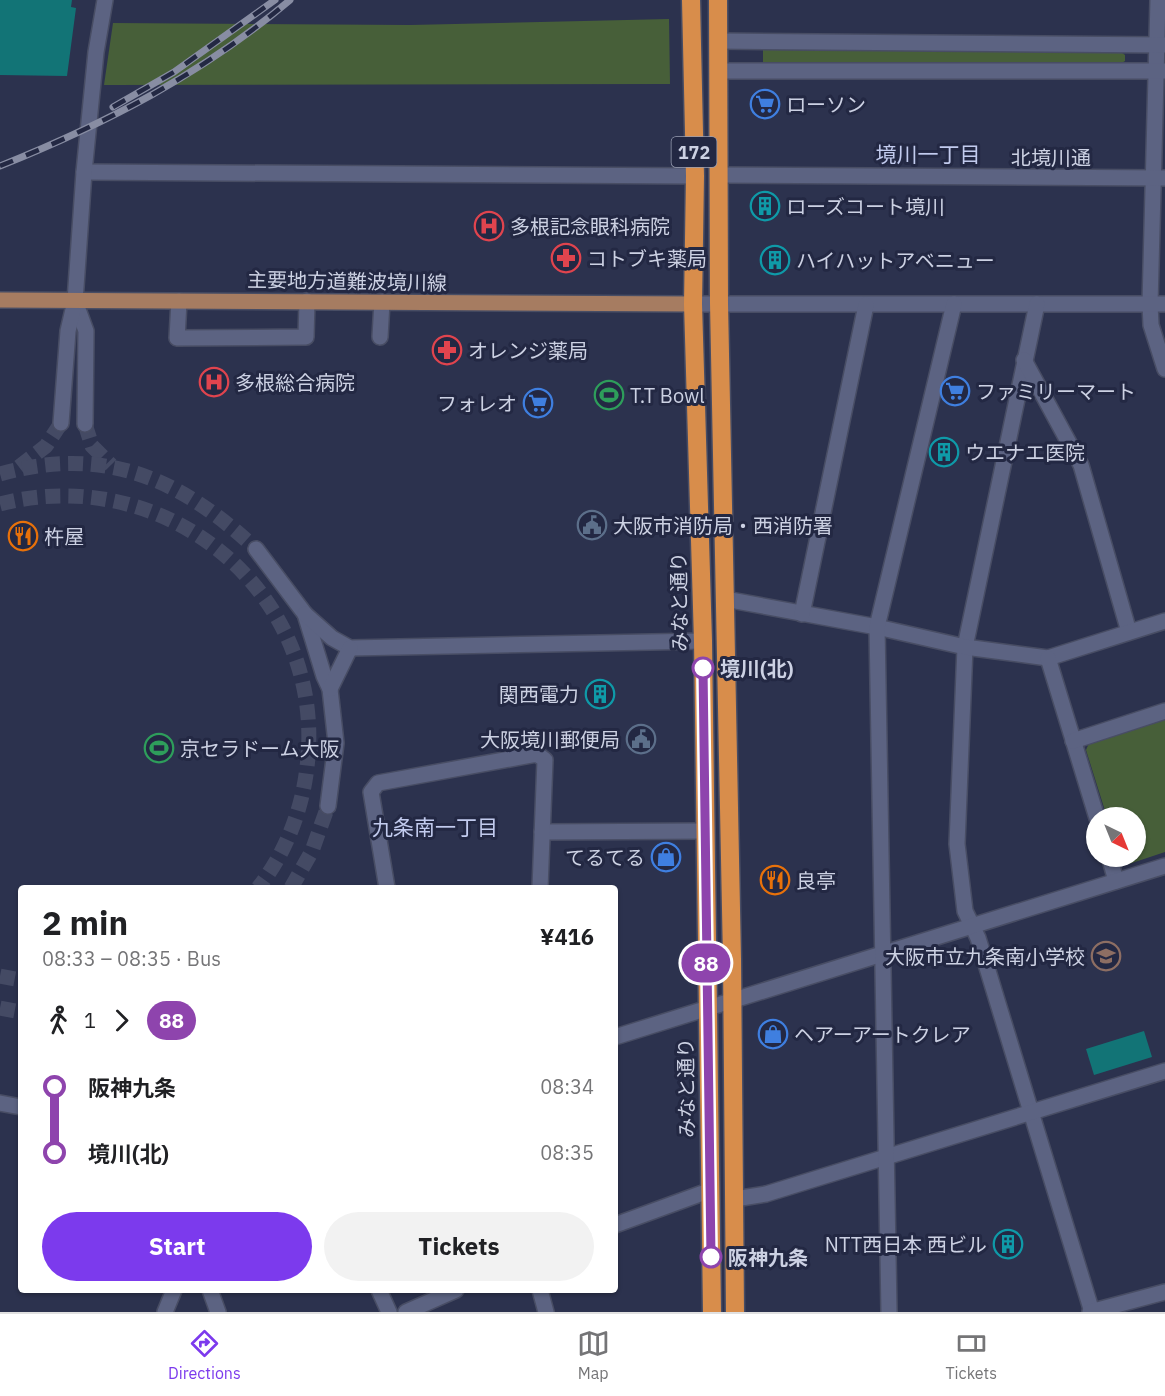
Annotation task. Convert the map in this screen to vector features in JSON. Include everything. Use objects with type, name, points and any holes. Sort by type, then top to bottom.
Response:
[{"type":"highway","name":"みなと通り","points":[[691,0],[695,176],[693,304],[703,641],[712,1312]]},
{"type":"highway","name":"172","points":[[718,0],[719,303],[733,1000],[735,1312]]},
{"type":"main road","name":"主要地方道難波境川線","points":[[0,300],[693,304]]},
{"type":"street","points":[[61,423],[68,331],[75,302],[84,172],[96,52],[105,0]]},
{"type":"street","points":[[1158,0],[1161,45],[1158,304],[1151,325],[1165,369]]},
{"type":"street","points":[[719,40],[1161,45]]},
{"type":"street","points":[[718,71],[1160,71]]},
{"type":"street","points":[[84,172],[695,176]]},
{"type":"street","name":"北境川通","points":[[720,176],[1159,178]]},
{"type":"street","points":[[179,301],[177,338],[306,337],[307,301]]},
{"type":"street","points":[[75,302],[86,331],[85,424]]},
{"type":"street","points":[[380,337],[382,302]]},
{"type":"street","points":[[693,304],[1158,304]]},
{"type":"street","points":[[889,1312],[884,1157],[877,627],[954,304]]},
{"type":"street","points":[[1037,304],[965,647],[957,844],[965,911],[978,938],[1091,1312],[1165,1292]]},
{"type":"street","points":[[802,614],[866,305]]},
{"type":"street","points":[[1024,360],[1081,465],[1128,632]]},
{"type":"street","points":[[256,549],[305,614],[332,638],[351,648],[703,641]]},
{"type":"street","points":[[725,599],[877,627],[965,647],[1048,658],[1165,621]]},
{"type":"street","points":[[305,614],[324,676],[330,688],[336,743],[328,806]]},
{"type":"street","points":[[330,688],[351,648]]},
{"type":"street","points":[[1048,658],[1094,807]]},
{"type":"street","points":[[1073,741],[1165,711]]},
{"type":"street","points":[[386,885],[371,792],[378,783],[537,754],[545,760],[540,885]]},
{"type":"street","points":[[542,832],[704,831]]},
{"type":"street","points":[[618,1036],[1165,866]]},
{"type":"street","points":[[1112,867],[1116,881]]},
{"type":"street","points":[[735,1199],[766,1194],[1165,1071]]},
{"type":"street","points":[[0,1103],[18,1106]]},
{"type":"street","points":[[618,1224],[711,1190]]},
{"type":"street","points":[[165,1312],[173,1293]]},
{"type":"street","points":[[211,1293],[218,1312]]},
{"type":"street","points":[[380,1293],[389,1312]]},
{"type":"street","points":[[406,1312],[449,1293]]},
{"type":"street","points":[[541,1293],[546,1312]]},
{"type":"shaded area","points":[[0,0],[72,0],[71,7],[76,8],[67,76],[0,75]]},
{"type":"shaded area","points":[[669,19],[670,84],[104,85],[113,23],[410,25]]},
{"type":"shaded area","points":[[763,50],[1121,52],[1125,55],[1125,61],[1120,64],[763,63]]},
{"type":"shaded area","points":[[1165,718],[1165,852],[1146,858],[1146,807],[1104,807],[1086,750],[1090,741]]},
{"type":"shaded area","points":[[1144,1031],[1152,1057],[1094,1075],[1086,1049]]},
{"type":"tunnel","points":[[19,467],[46,446],[61,423]]},
{"type":"tunnel","points":[[85,424],[92,446],[111,465]]},
{"type":"tunnel","points":[[0,474],[38,466],[73,464],[107,466],[138,474],[169,486],[199,503],[256,549]]},
{"type":"tunnel","points":[[0,504],[62,496],[121,503],[176,523],[224,554],[263,596],[291,647],[307,704],[307,767],[301,800],[291,831],[260,885]]},
{"type":"tunnel","points":[[293,885],[312,851],[328,806]]},
{"type":"tunnel","points":[[0,976],[18,979]]},
{"type":"tunnel","points":[[0,1008],[18,1011]]},
{"type":"railway","points":[[113,107],[174,72],[275,0]]},
{"type":"railway","points":[[0,166],[78,133],[152,95],[223,51],[290,0]]},
{"type":"bus line","name":"88","points":[[703,668],[711,1257]]},
{"type":"place","name":"ローソン","points":[[765,104]]},
{"type":"place","name":"ローズコート境川","points":[[765,206]]},
{"type":"place","name":"多根記念眼科病院","points":[[489,226]]},
{"type":"place","name":"コトブキ薬局","points":[[566,258]]},
{"type":"place","name":"ハイハットアベニュー","points":[[775,260]]},
{"type":"place","name":"オレンジ薬局","points":[[447,350]]},
{"type":"place","name":"多根総合病院","points":[[214,382]]},
{"type":"place","name":"ファミリーマート","points":[[955,391]]},
{"type":"place","name":"T.T Bowl","points":[[609,395]]},
{"type":"place","name":"フォレオ","points":[[538,403]]},
{"type":"place","name":"ウエナエ医院","points":[[944,452]]},
{"type":"place","name":"大阪市消防局・西消防署","points":[[592,525]]},
{"type":"place","name":"杵屋","points":[[23,536]]},
{"type":"place","name":"境川(北)","points":[[703,668]]},
{"type":"place","name":"関西電力","points":[[600,694]]},
{"type":"place","name":"大阪境川郵便局","points":[[641,739]]},
{"type":"place","name":"京セラドーム大阪","points":[[159,748]]},
{"type":"place","name":"てるてる","points":[[666,857]]},
{"type":"place","name":"良亭","points":[[775,880]]},
{"type":"place","name":"大阪市立九条南小学校","points":[[1106,956]]},
{"type":"place","name":"ヘアーアートクレア","points":[[773,1034]]},
{"type":"place","name":"NTT西日本 西ビル","points":[[1008,1244]]},
{"type":"place","name":"阪神九条","points":[[711,1257]]},
{"type":"district","name":"境川一丁目","points":[[928,154]]},
{"type":"district","name":"九条南一丁目","points":[[435,827]]}]
